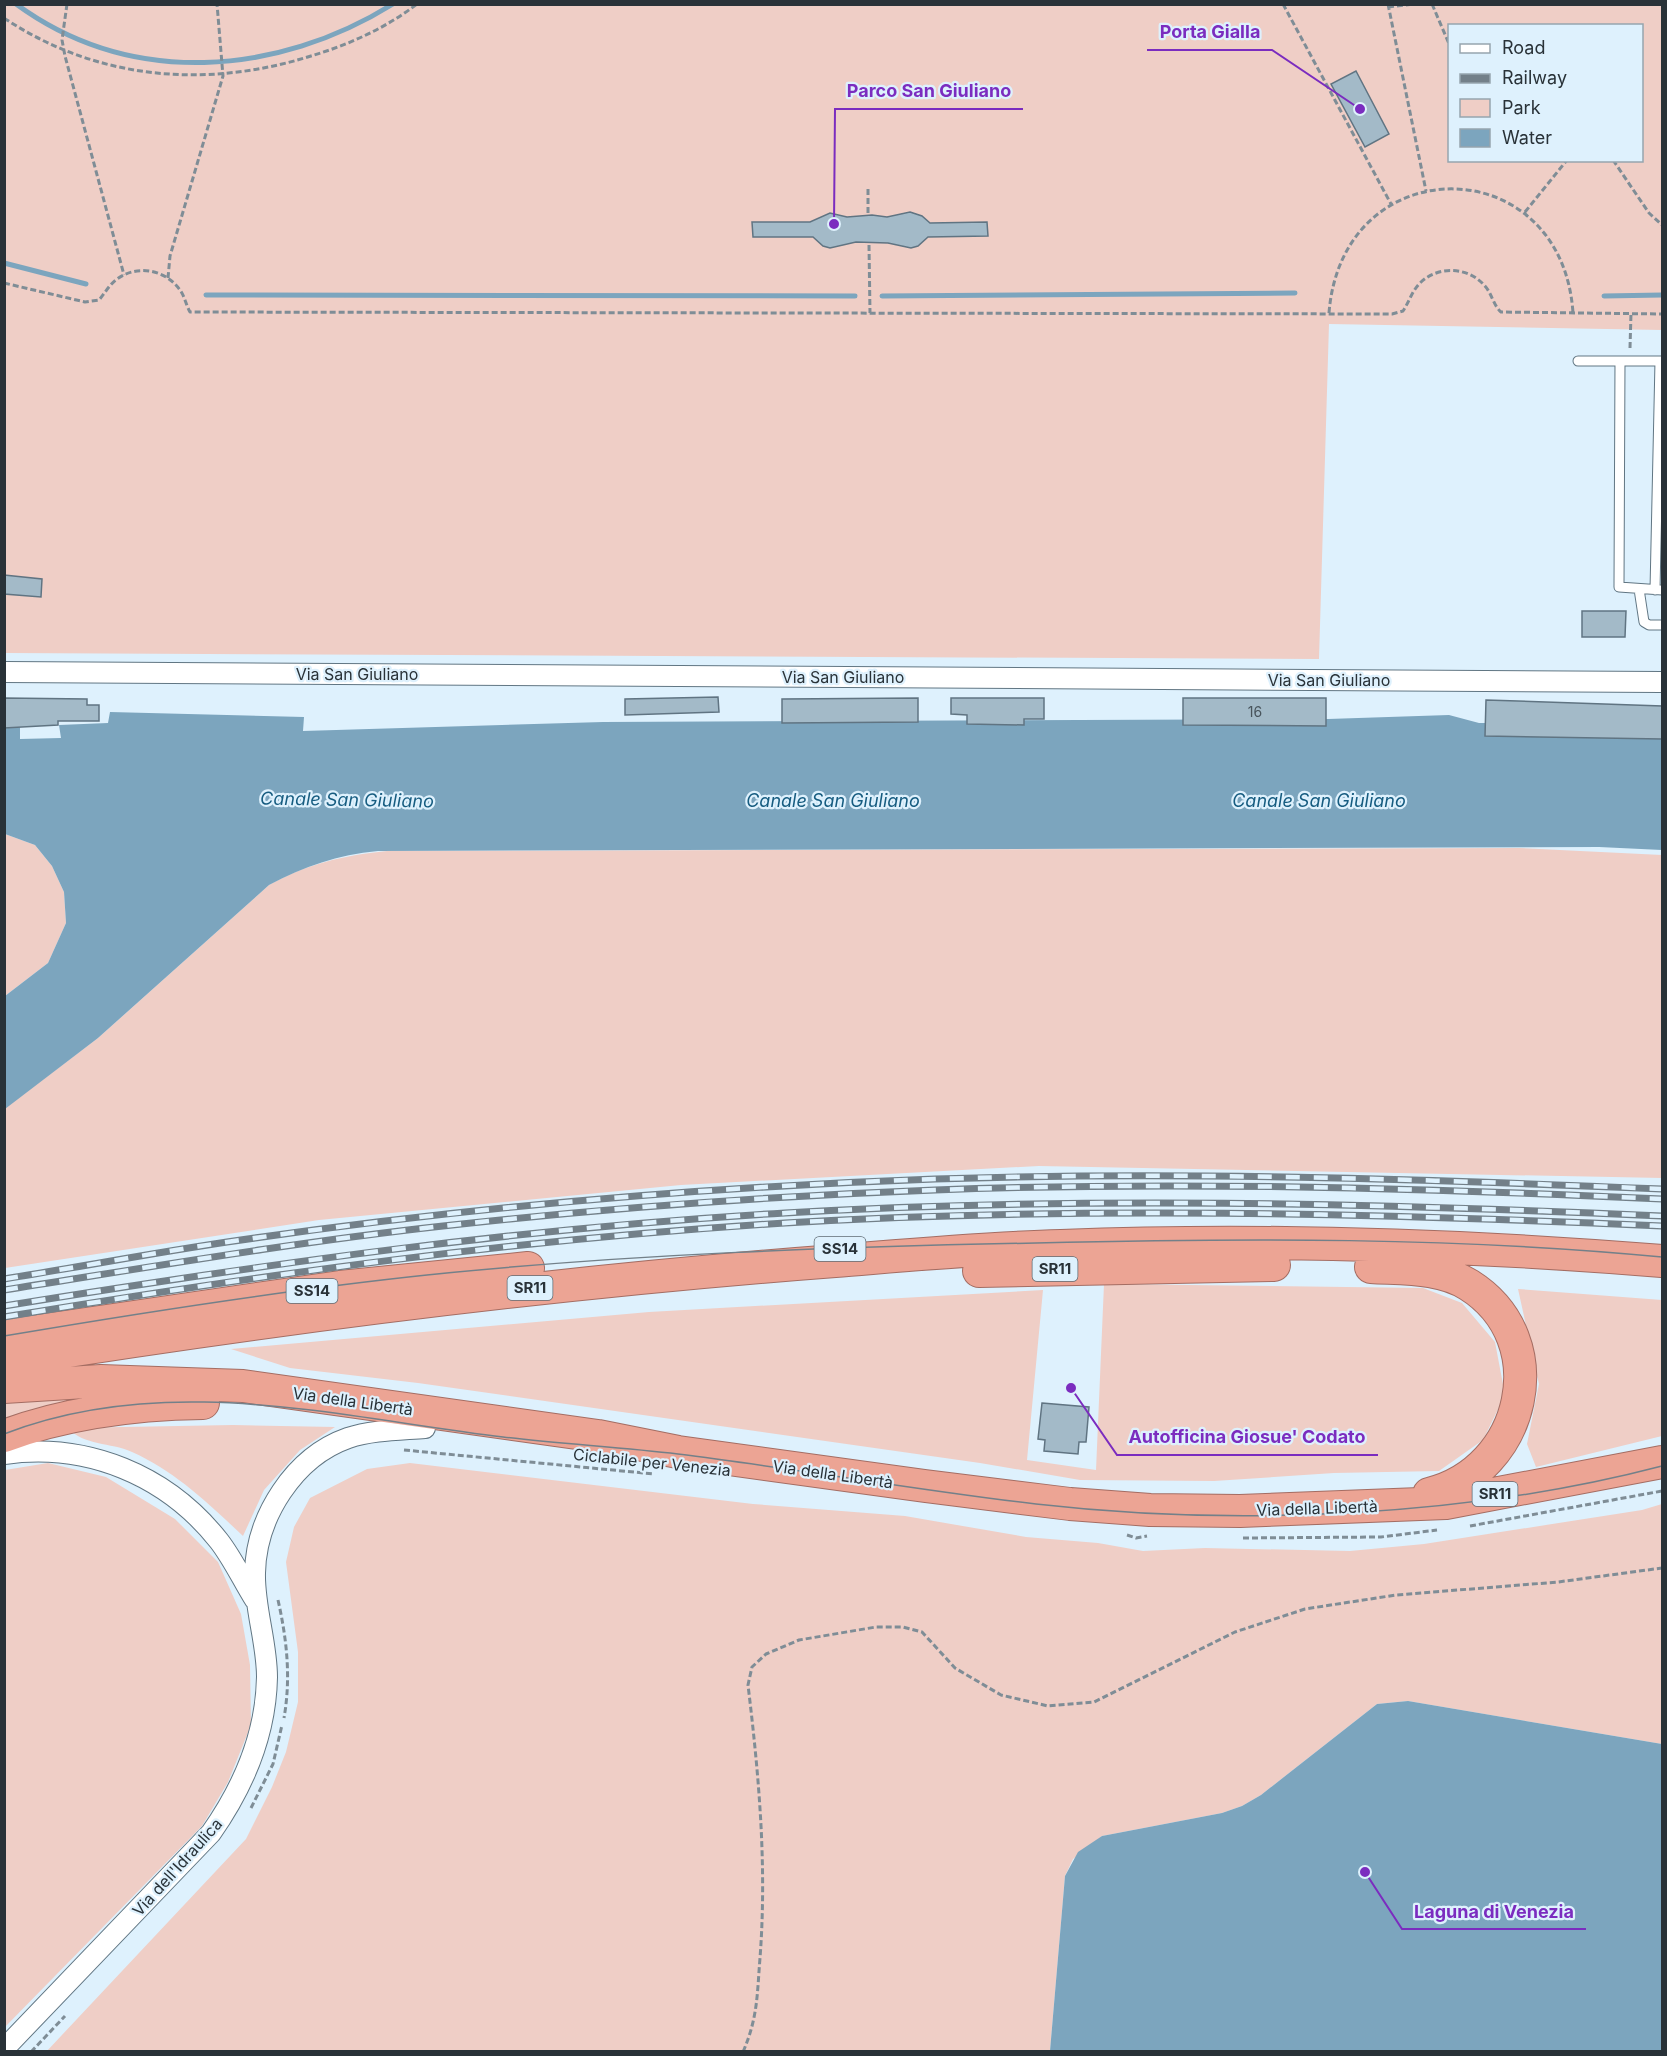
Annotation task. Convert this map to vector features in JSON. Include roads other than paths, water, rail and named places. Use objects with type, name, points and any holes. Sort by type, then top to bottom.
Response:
[{"type":"highway","name":"SR11","points":[[4,1361],[265,1322],[599,1281],[1059,1246],[1188,1243],[1365,1246],[1587,1255],[1662,1261]]},
{"type":"highway","name":"SS14","points":[[4,1336],[217,1303],[463,1273],[620,1260],[789,1251],[902,1246],[1059,1246]]},
{"type":"highway","name":"SR11","points":[[265,1322],[741,1279],[858,1274],[1288,1264],[1413,1269],[1454,1277],[1469,1285],[1492,1306],[1508,1327],[1519,1362],[1520,1394],[1514,1419],[1499,1448],[1472,1475],[1442,1491],[1399,1501],[1325,1509]]},
{"type":"highway","name":"Via della Libertà","points":[[4,1387],[101,1381],[243,1386],[598,1436],[671,1464],[1150,1510],[1325,1509],[1446,1503],[1662,1462]]},
{"type":"highway","points":[[4,1436],[90,1412],[164,1404],[255,1405],[564,1445],[671,1464]]},
{"type":"street","name":"Via San Giuliano","points":[[11,672],[1662,682]]},
{"type":"street","name":"Via dell'Idraulica","points":[[4,2049],[211,1833],[232,1804],[246,1777],[264,1704],[267,1676],[255,1574],[257,1550],[263,1528],[282,1492],[299,1470],[323,1451],[347,1439],[425,1428]]},
{"type":"street","name":"Via dell'Idraulica","points":[[4,1454],[35,1450],[66,1451],[126,1470],[166,1490],[191,1510],[219,1542],[259,1608]]},
{"type":"lane","points":[[1578,361],[1625,361],[1661,361],[1659,590],[1619,587],[1625,361]]},
{"type":"lane","points":[[1638,589],[1644,622],[1662,625]]},
{"type":"water","name":"Canale San Giuliano","points":[[110,712],[304,717],[303,731],[603,722],[1328,719],[1449,715],[1479,723],[1662,724],[1662,850],[1599,847],[378,851],[349,855],[295,872],[269,885],[98,1038],[5,1109],[5,996],[48,963],[66,923],[64,892],[52,866],[35,845],[5,834],[4,725],[20,724],[20,739],[61,738],[59,725],[108,723]]},
{"type":"water","points":[[1408,1701],[1662,1744],[1662,2051],[1050,2051],[1065,1876],[1078,1852],[1102,1836],[1222,1813],[1242,1806],[1261,1795],[1377,1704]]},
{"type":"waterway","points":[[16,4],[60,31],[107,50],[155,60],[204,62],[253,58],[301,46],[348,28],[393,4]]},
{"type":"waterway","points":[[4,263],[86,284]]},
{"type":"waterway","points":[[882,296],[1295,293]]},
{"type":"waterway","points":[[206,295],[855,296]]},
{"type":"waterway","points":[[1604,296],[1662,295]]},
{"type":"tram line","points":[[4,1336],[215,1302],[427,1275],[579,1262],[807,1249],[1114,1241],[1271,1240],[1428,1242],[1584,1250],[1662,1257]]},
{"type":"tram line","points":[[4,1434],[65,1415],[127,1405],[189,1402],[252,1404],[503,1437],[678,1454],[1036,1504],[1191,1515],[1271,1516],[1351,1513],[1431,1506],[1510,1497],[1662,1466]]},
{"type":"railway","points":[[4,1279],[227,1242],[403,1219],[580,1201],[758,1187],[935,1179],[1208,1176],[1390,1179],[1662,1189]]},
{"type":"railway","points":[[4,1290],[223,1255],[388,1232],[627,1208],[812,1196],[1026,1187],[1208,1186],[1389,1189],[1662,1199]]},
{"type":"railway","points":[[4,1306],[393,1249],[589,1228],[785,1213],[1005,1204],[1224,1203],[1662,1216]]},
{"type":"railway","points":[[4,1317],[199,1286],[491,1248],[785,1223],[1004,1214],[1224,1213],[1662,1226]]},
{"type":"place","name":"Porta Gialla","points":[[1360,109]]},
{"type":"place","name":"Parco San Giuliano","points":[[834,224]]},
{"type":"place","name":"Autofficina Giosue' Codato","points":[[1071,1388]]},
{"type":"place","name":"Laguna di Venezia","points":[[1365,1872]]}]
